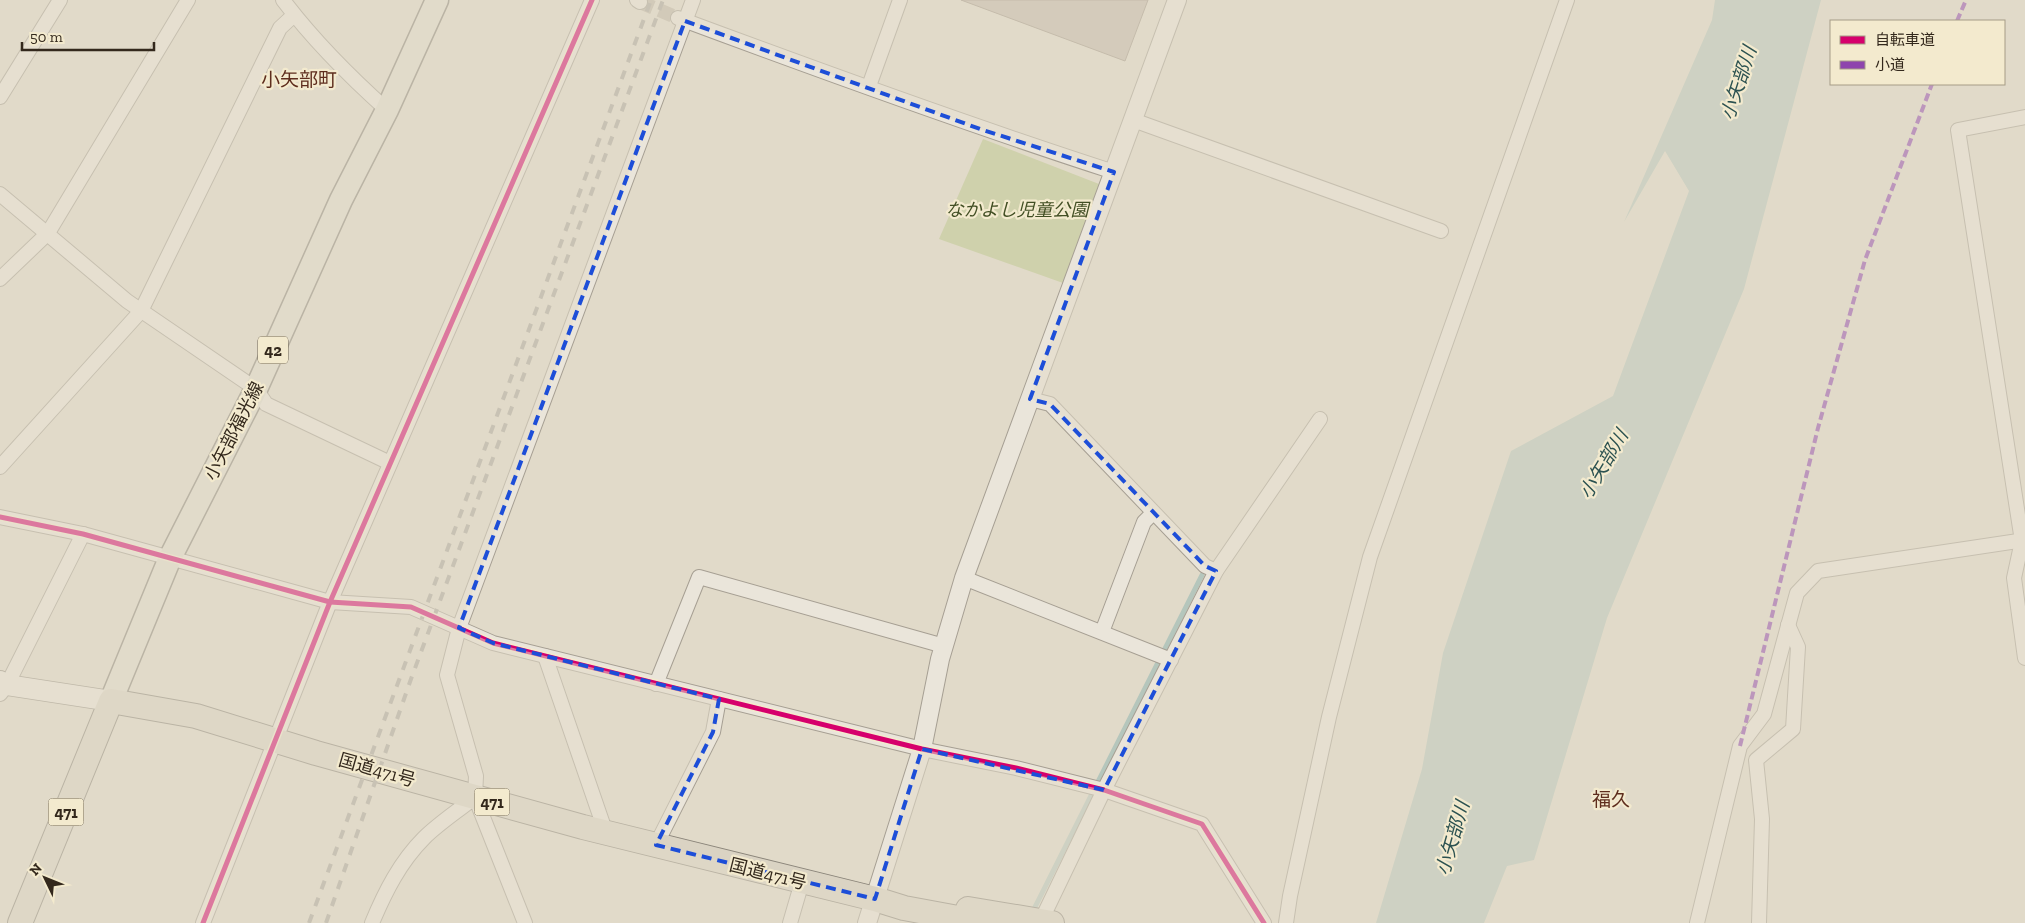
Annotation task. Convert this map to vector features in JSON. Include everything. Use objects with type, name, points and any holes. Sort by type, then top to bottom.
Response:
[{"type":"highway","name":"国道471号","points":[[111,701],[196,716],[316,753],[606,833],[875,899],[908,899],[950,915],[985,923]]},
{"type":"highway","name":"471","points":[[20,923],[111,701]]},
{"type":"highway","name":"国道471号","points":[[950,915],[1044,922]]},
{"type":"main road","name":"小矢部福光線","points":[[111,701],[170,558],[256,389],[341,200],[388,110],[437,0]]},
{"type":"main road","points":[[2,687],[111,701]]},
{"type":"street","points":[[0,97],[60,0]]},
{"type":"street","points":[[0,279],[48,233],[188,0]]},
{"type":"street","points":[[283,0],[332,58],[388,110]]},
{"type":"street","points":[[203,923],[330,602],[592,0]]},
{"type":"street","points":[[526,923],[475,797],[476,776],[447,675],[459,628],[682,20],[693,0]]},
{"type":"street","points":[[869,86],[900,0]]},
{"type":"street","points":[[867,923],[922,749],[944,646],[964,578],[1177,0]]},
{"type":"street","points":[[1286,923],[1290,896],[1330,717],[1370,557],[1567,0]]},
{"type":"street","points":[[0,467],[141,311],[280,28],[294,15]]},
{"type":"street","points":[[682,20],[869,86],[980,129],[1114,172]]},
{"type":"street","points":[[2025,117],[1958,130],[2023,540],[2014,578],[2025,658]]},
{"type":"street","points":[[1133,120],[1440,231]]},
{"type":"street","points":[[0,194],[141,311],[256,389],[266,404],[390,463]]},
{"type":"street","points":[[1030,399],[1050,404],[1205,566],[1216,571]]},
{"type":"street","points":[[1044,922],[1104,790],[1216,571],[1320,418]]},
{"type":"street","points":[[1102,632],[1144,522],[1153,513]]},
{"type":"street","points":[[0,517],[83,534],[330,602],[411,607],[493,643],[922,749],[1016,768],[1104,790],[1202,824],[1264,923]]},
{"type":"street","points":[[2,687],[83,534]]},
{"type":"street","points":[[1697,923],[1740,746],[1764,714],[1797,593],[1818,571],[2023,540]]},
{"type":"street","points":[[656,684],[698,577],[944,646]]},
{"type":"street","points":[[964,578],[1171,660]]},
{"type":"street","points":[[1759,923],[1762,819],[1756,760],[1793,729],[1798,647],[1788,625]]},
{"type":"street","points":[[545,656],[606,833]]},
{"type":"street","points":[[656,845],[713,732],[719,699]]},
{"type":"street","points":[[372,923],[399,868],[424,838],[475,797]]},
{"type":"street","points":[[790,923],[802,882]]},
{"type":"highlighted area","points":[[685,21],[980,129],[1114,172],[1030,399],[1050,404],[1205,566],[1216,571],[1104,790],[922,749],[875,899],[656,845],[713,732],[719,699],[493,643],[459,628]]},
{"type":"green space","name":"なかよし児童公園","points":[[983,139],[1099,184],[1063,283],[939,239]]},
{"type":"water","name":"小矢部川","points":[[1715,0],[1821,0],[1744,289],[1607,618],[1534,860],[1507,866],[1484,923],[1376,923],[1422,769],[1443,653],[1511,451],[1613,396],[1689,191],[1665,151],[1624,222],[1712,20]]},
{"type":"building","points":[[961,0],[1148,0],[1125,61]]},
{"type":"waterway","points":[[1035,907],[1202,575]]},
{"type":"tunnel","points":[[640,2],[678,18]]},
{"type":"railway","points":[[309,923],[651,0]]},
{"type":"railway","points":[[326,923],[411,679],[663,0]]},
{"type":"marked path","points":[[1957,20],[1966,0]]},
{"type":"marked path","points":[[1740,746],[1818,428],[1865,260],[1932,85]]},
{"type":"cycle path","points":[[203,923],[330,602],[592,0]]},
{"type":"cycle path","points":[[0,517],[83,534],[330,602],[411,607],[493,643],[922,749],[1016,768],[1104,790],[1202,824],[1264,923]]},
{"type":"district","name":"小矢部町","points":[[299,79]]},
{"type":"district","name":"福久","points":[[1611,799]]}]
